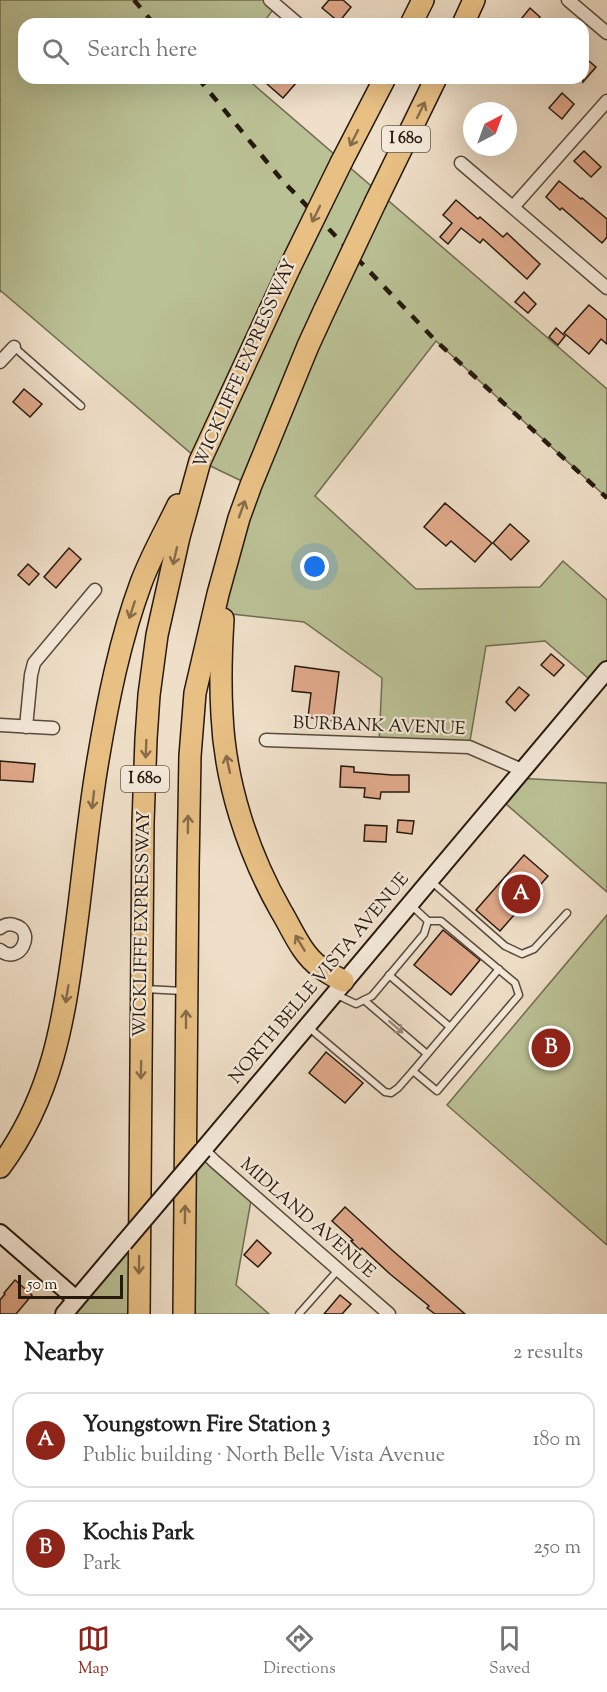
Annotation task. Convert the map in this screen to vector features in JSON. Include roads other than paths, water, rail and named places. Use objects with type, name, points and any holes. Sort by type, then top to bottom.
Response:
[{"type":"highway","points":[[414,18],[423,0]]},
{"type":"highway","points":[[466,18],[474,0]]},
{"type":"highway","name":"WICKLIFFE EXPRESSWAY","points":[[139,1314],[143,823],[149,695],[157,635],[179,537],[200,461],[289,269],[382,84]]},
{"type":"highway","name":"I 680","points":[[184,1314],[189,801],[195,693],[226,566],[251,485],[308,346],[433,84]]},
{"type":"highway","points":[[0,1167],[33,1113],[59,1039],[98,760],[114,675],[128,622],[142,580],[200,461]]},
{"type":"highway","points":[[226,566],[220,668],[222,717],[226,755],[237,802],[249,841],[272,895],[305,952],[339,987]]},
{"type":"street","points":[[270,0],[291,18]]},
{"type":"street","points":[[568,0],[607,33]]},
{"type":"street","points":[[513,207],[607,101]]},
{"type":"street","points":[[461,163],[607,288]]},
{"type":"street","points":[[0,362],[14,347]]},
{"type":"street","points":[[26,727],[34,663],[95,590]]},
{"type":"street","name":"NORTH BELLE VISTA AVENUE","points":[[64,1314],[607,670]]},
{"type":"street","points":[[0,725],[53,728]]},
{"type":"street","name":"BURBANK AVENUE","points":[[266,740],[469,747],[522,770]]},
{"type":"street","points":[[0,928],[12,924],[20,927],[25,935],[25,944],[21,951],[12,955],[0,950]]},
{"type":"street","name":"MIDLAND AVENUE","points":[[203,1150],[338,1269],[374,1309],[389,1314]]},
{"type":"street","points":[[0,1233],[76,1299]]},
{"type":"lane","points":[[14,347],[81,406]]},
{"type":"lane","points":[[429,880],[505,946],[522,954],[534,949],[567,913]]},
{"type":"lane","points":[[409,904],[428,921],[441,921],[515,983],[519,995],[437,1091],[413,1071]]},
{"type":"lane","points":[[339,987],[356,1004],[372,996],[424,934],[428,921]]},
{"type":"lane","points":[[307,1026],[385,1092],[392,1093],[498,969]]},
{"type":"lane","points":[[390,975],[450,1027]]},
{"type":"lane","points":[[142,988],[186,992]]},
{"type":"lane","points":[[364,1000],[427,1054]]},
{"type":"lane","points":[[299,1314],[338,1269]]},
{"type":"railway","points":[[134,0],[149,18]]},
{"type":"railway","points":[[203,84],[281,179],[436,341],[607,498]]},
{"type":"place","name":"Youngstown Fire Station 3","points":[[521,894]]},
{"type":"place","name":"Kochis Park","points":[[551,1048]]}]
